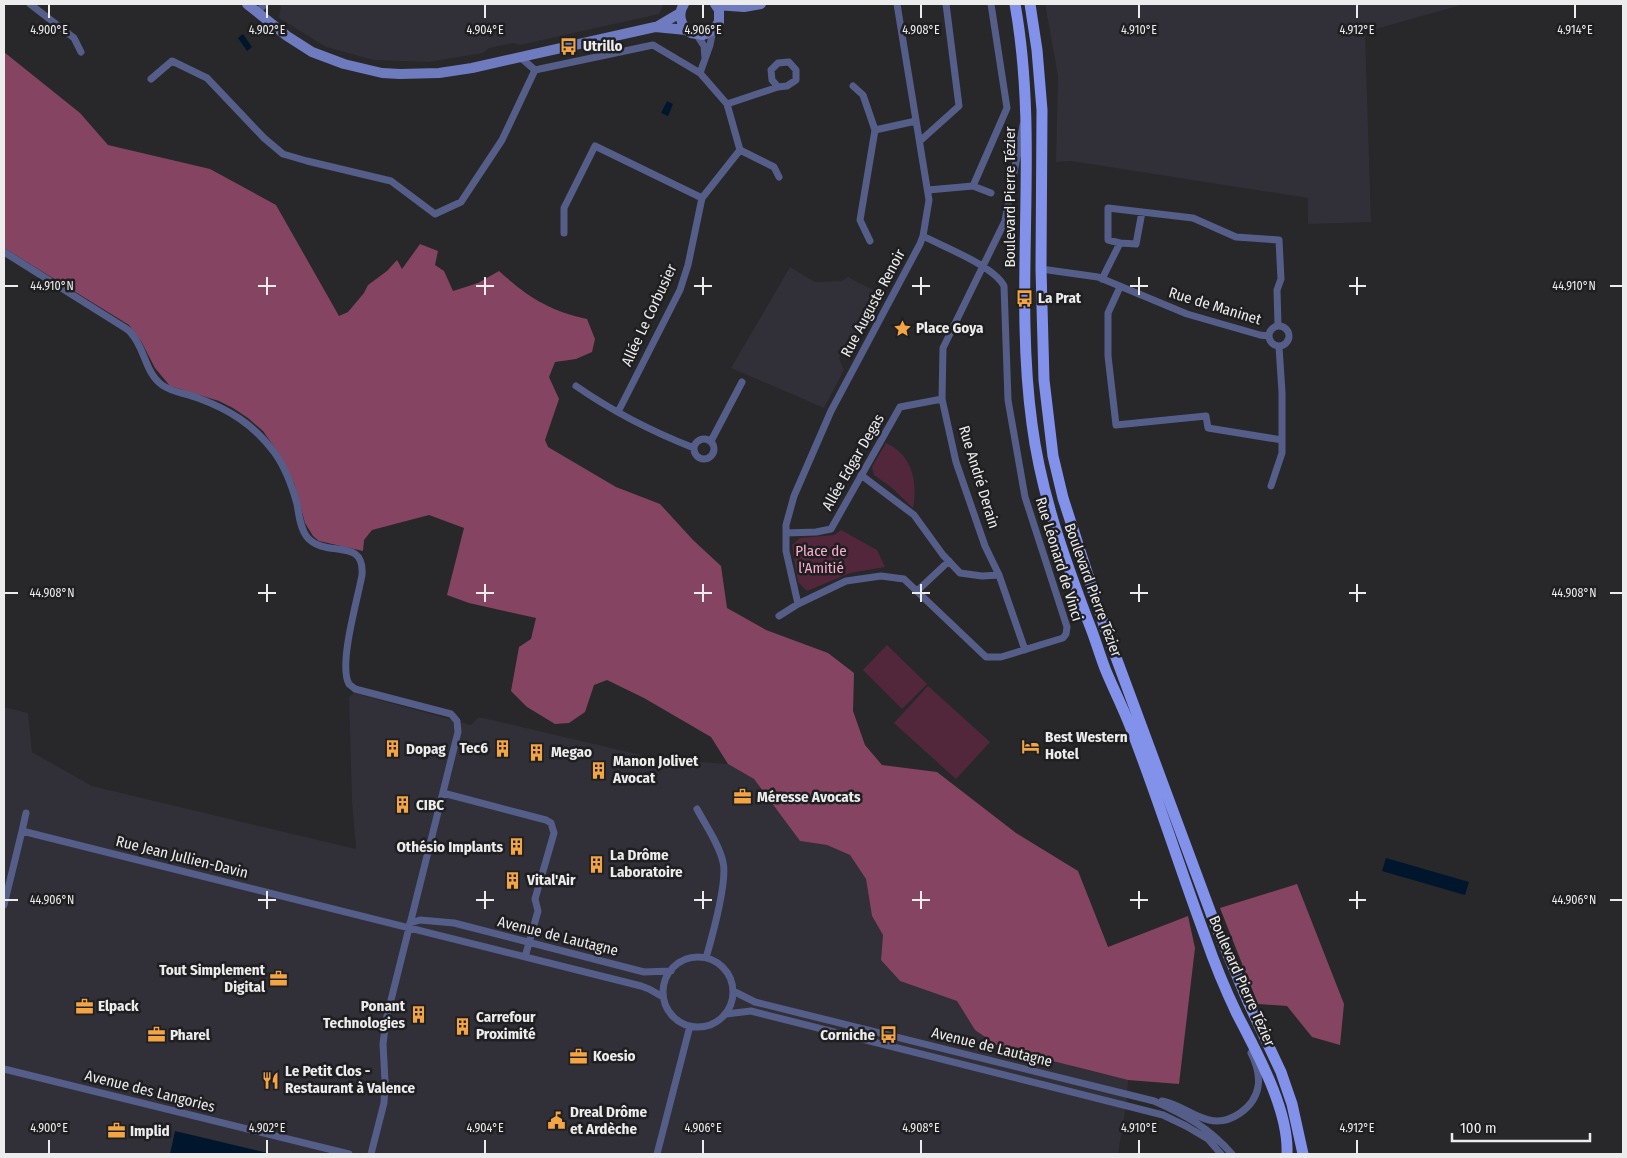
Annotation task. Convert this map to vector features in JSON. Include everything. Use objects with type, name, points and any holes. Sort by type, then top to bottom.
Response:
[{"type":"main road","points":[[247,4],[287,36],[312,52],[344,64],[382,73],[400,74],[439,73],[655,27],[686,30],[697,35],[703,35],[744,7]]},
{"type":"main road","points":[[716,26],[720,16],[716,4],[744,7],[761,4]]},
{"type":"main road","name":"Boulevard Pierre Tézier","points":[[1015,4],[1024,62],[1026,112],[1025,327],[1027,382],[1037,458],[1066,564],[1106,672],[1131,729],[1213,959],[1236,1011],[1259,1055],[1273,1089],[1285,1133],[1287,1154]]},
{"type":"main road","name":"Boulevard Pierre Tézier","points":[[1030,4],[1037,50],[1042,110],[1041,324],[1045,389],[1052,446],[1063,498],[1108,634],[1213,919],[1249,1004],[1281,1072],[1292,1104],[1303,1154]]},
{"type":"main road","points":[[655,27],[682,8]]},
{"type":"main road","points":[[682,8],[682,25],[686,30]]},
{"type":"street","points":[[30,4],[74,38],[82,52]]},
{"type":"street","points":[[257,12],[265,4]]},
{"type":"street","name":"Rue Auguste Renoir","points":[[798,604],[786,551],[786,525],[794,496],[831,411],[923,236],[929,200],[897,4]]},
{"type":"street","points":[[920,141],[959,106],[946,4]]},
{"type":"street","points":[[973,186],[1007,108],[991,4]]},
{"type":"street","points":[[700,73],[716,26]]},
{"type":"street","points":[[697,35],[704,46],[705,61]]},
{"type":"street","points":[[535,70],[653,45],[700,73],[727,104],[740,150],[774,167],[779,176]]},
{"type":"street","points":[[520,57],[535,70]]},
{"type":"street","points":[[152,79],[172,61],[207,78],[264,138],[283,154],[391,181],[435,214],[461,202],[502,140],[535,70]]},
{"type":"street","points":[[853,86],[863,95],[876,130],[860,220],[870,241]]},
{"type":"street","points":[[727,104],[778,87]]},
{"type":"street","name":"Rue André Derain","points":[[1025,650],[956,462],[942,399],[943,348],[1005,221],[1019,138],[1026,112]]},
{"type":"street","points":[[876,130],[916,121]]},
{"type":"street","points":[[564,232],[564,208],[595,146],[702,198]]},
{"type":"street","name":"Allée Le Corbusier","points":[[618,412],[680,290],[688,265],[702,198],[740,150]]},
{"type":"street","points":[[928,190],[973,186],[991,193]]},
{"type":"street","points":[[1142,212],[1136,244],[1108,240],[1108,208],[1142,212],[1193,218],[1236,237],[1279,240],[1281,279],[1277,290],[1278,325]]},
{"type":"street","name":"Rue Léonard de Vinci","points":[[778,616],[798,604],[846,581],[881,576],[904,579],[986,657],[1001,657],[1064,638],[1066,634],[1067,627],[1025,497],[1008,400],[1004,286],[998,276],[984,267],[923,236]]},
{"type":"street","points":[[1102,279],[1120,243]]},
{"type":"street","points":[[4,252],[132,334],[153,376],[162,385],[175,392],[196,397],[223,408],[252,426],[275,453],[284,469],[303,528],[308,537],[322,547],[348,550],[358,556],[363,564],[345,657],[346,674],[349,683],[355,689],[455,717],[459,726],[386,1020],[383,1044],[386,1081],[384,1103],[371,1154]]},
{"type":"street","name":"Rue de Maninet","points":[[1041,269],[1102,279],[1187,314],[1268,336]]},
{"type":"street","points":[[1120,287],[1108,313],[1108,356],[1116,425],[1206,416],[1208,428],[1282,440]]},
{"type":"street","points":[[1278,325],[1286,328],[1289,335],[1286,343],[1279,346],[1271,344],[1268,336],[1271,328],[1278,325]]},
{"type":"street","points":[[1271,486],[1282,453],[1282,392],[1279,346]]},
{"type":"street","points":[[711,441],[705,439],[697,441],[694,448],[696,455],[702,459],[710,457],[714,450],[711,441],[742,382]]},
{"type":"street","points":[[576,386],[602,404],[694,448]]},
{"type":"street","name":"Allée Edgar Degas","points":[[786,533],[816,532],[831,529],[900,407],[942,399]]},
{"type":"street","points":[[861,475],[914,515],[960,573],[982,576],[999,575]]},
{"type":"street","points":[[917,591],[949,561]]},
{"type":"street","points":[[443,793],[546,820],[551,823],[554,832],[535,899],[538,911],[525,957]]},
{"type":"street","points":[[697,810],[721,855],[724,869],[723,888],[706,958]]},
{"type":"street","points":[[4,905],[26,813]]},
{"type":"street","name":"Rue Jean Jullien-Davin","points":[[22,831],[410,926]]},
{"type":"street","name":"Avenue de Lautagne","points":[[410,926],[420,920],[454,923],[644,972],[670,971]]},
{"type":"street","name":"Avenue de Lautagne","points":[[410,926],[641,986],[664,997]]},
{"type":"street","points":[[690,958],[706,958],[725,970],[732,983],[733,999],[726,1014],[719,1021],[710,1026],[690,1026],[675,1019],[666,1005],[664,997],[666,979],[676,965],[690,958]]},
{"type":"street","name":"Avenue de Lautagne","points":[[733,991],[755,1002],[1154,1101],[1192,1119],[1218,1138],[1232,1154]]},
{"type":"street","name":"Avenue de Lautagne","points":[[726,1014],[751,1011],[1163,1115],[1208,1139],[1221,1154]]},
{"type":"street","points":[[1154,1101],[1175,1104],[1210,1120],[1223,1120],[1235,1117],[1246,1109],[1258,1088],[1258,1076],[1236,1011]]},
{"type":"street","points":[[657,1154],[690,1026]]},
{"type":"street","name":"Avenue des Langories","points":[[4,1069],[349,1154]]},
{"type":"shaded area","points":[[281,4],[664,4],[659,14],[520,45],[513,43],[489,48],[483,53],[429,62],[374,60],[326,47],[279,18]]},
{"type":"shaded area","points":[[1045,4],[1465,4],[1365,32],[1371,222],[1308,224],[1308,198],[1071,161],[1056,162],[1058,76]]},
{"type":"shaded area","points":[[4,52],[80,113],[108,145],[210,169],[276,205],[339,316],[348,312],[364,293],[368,285],[387,271],[397,260],[402,269],[420,244],[438,251],[435,265],[444,271],[453,291],[478,283],[499,271],[519,288],[550,307],[587,319],[595,339],[592,352],[576,359],[555,362],[549,377],[559,399],[545,440],[548,447],[616,487],[660,504],[693,540],[721,566],[727,608],[766,630],[828,653],[854,673],[853,711],[865,745],[882,765],[937,772],[1016,833],[1078,871],[1108,947],[1188,916],[1195,948],[1179,1084],[1128,1080],[1001,1048],[975,1030],[957,1001],[900,981],[881,960],[883,935],[872,916],[866,879],[850,855],[827,845],[800,841],[754,779],[728,764],[711,737],[644,698],[607,680],[594,685],[585,712],[569,723],[555,724],[527,707],[511,691],[519,647],[531,639],[536,618],[469,603],[447,595],[464,528],[429,515],[372,530],[364,540],[363,551],[319,541],[313,536],[305,523],[294,483],[275,448],[263,431],[248,418],[219,401],[170,386],[155,368],[141,341],[129,325],[4,248]]},
{"type":"shaded area","points":[[790,267],[815,282],[842,281],[848,277],[883,295],[855,346],[845,348],[839,358],[844,370],[824,408],[731,368]]},
{"type":"shaded area","points":[[354,693],[471,725],[479,717],[658,759],[728,764],[754,779],[800,841],[827,845],[850,855],[866,879],[872,916],[883,935],[881,960],[900,981],[957,1001],[975,1030],[1074,1067],[1128,1080],[1127,1100],[1118,1154],[4,1154],[4,707],[28,713],[32,752],[92,786],[356,849],[352,801],[349,697]]},
{"type":"shaded area","points":[[1297,884],[1344,1004],[1340,1045],[1312,1037],[1287,1006],[1258,1004],[1220,908]]},
{"type":"green space","points":[[886,443],[902,454],[911,470],[915,488],[913,508],[891,487],[874,475],[872,467]]},
{"type":"green space","name":"Place de l'Amitié","points":[[841,530],[877,550],[885,567],[850,573],[807,591],[798,582],[792,545],[800,538],[834,535]]},
{"type":"green space","points":[[887,645],[927,684],[902,709],[863,670]]},
{"type":"green space","points":[[928,686],[990,742],[956,779],[894,723]]},
{"type":"water","points":[[243,34],[252,47],[247,51],[238,38]]},
{"type":"water","points":[[667,101],[673,104],[668,116],[661,113]]},
{"type":"water","points":[[1386,858],[1469,882],[1465,895],[1382,871]]},
{"type":"water","points":[[175,1131],[272,1154],[170,1154]]},
{"type":"place","name":"Utrillo","points":[[569,46]]},
{"type":"place","name":"La Prat","points":[[1024,298]]},
{"type":"place","name":"Place Goya","points":[[902,328]]},
{"type":"place","name":"Best Western Hotel","points":[[1031,746]]},
{"type":"place","name":"Tec6","points":[[502,748]]},
{"type":"place","name":"Dopag","points":[[392,749]]},
{"type":"place","name":"Megao","points":[[537,752]]},
{"type":"place","name":"Manon Jolivet Avocat","points":[[599,770]]},
{"type":"place","name":"Méresse Avocats","points":[[743,797]]},
{"type":"place","name":"CIBC","points":[[402,805]]},
{"type":"place","name":"Othésio Implants","points":[[517,847]]},
{"type":"place","name":"La Drôme Laboratoire","points":[[596,864]]},
{"type":"place","name":"Vital'Air","points":[[513,880]]},
{"type":"place","name":"Tout Simplement Digital","points":[[279,979]]},
{"type":"place","name":"Elpack","points":[[84,1006]]},
{"type":"place","name":"Ponant Technologies","points":[[419,1015]]},
{"type":"place","name":"Carrefour Proximité","points":[[462,1026]]},
{"type":"place","name":"Pharel","points":[[156,1035]]},
{"type":"place","name":"Corniche","points":[[889,1035]]},
{"type":"place","name":"Koesio","points":[[579,1056]]},
{"type":"place","name":"Le Petit Clos - Restaurant à Valence","points":[[271,1080]]},
{"type":"place","name":"Dreal Drôme et Ardèche","points":[[556,1121]]},
{"type":"place","name":"Implid","points":[[116,1131]]}]
